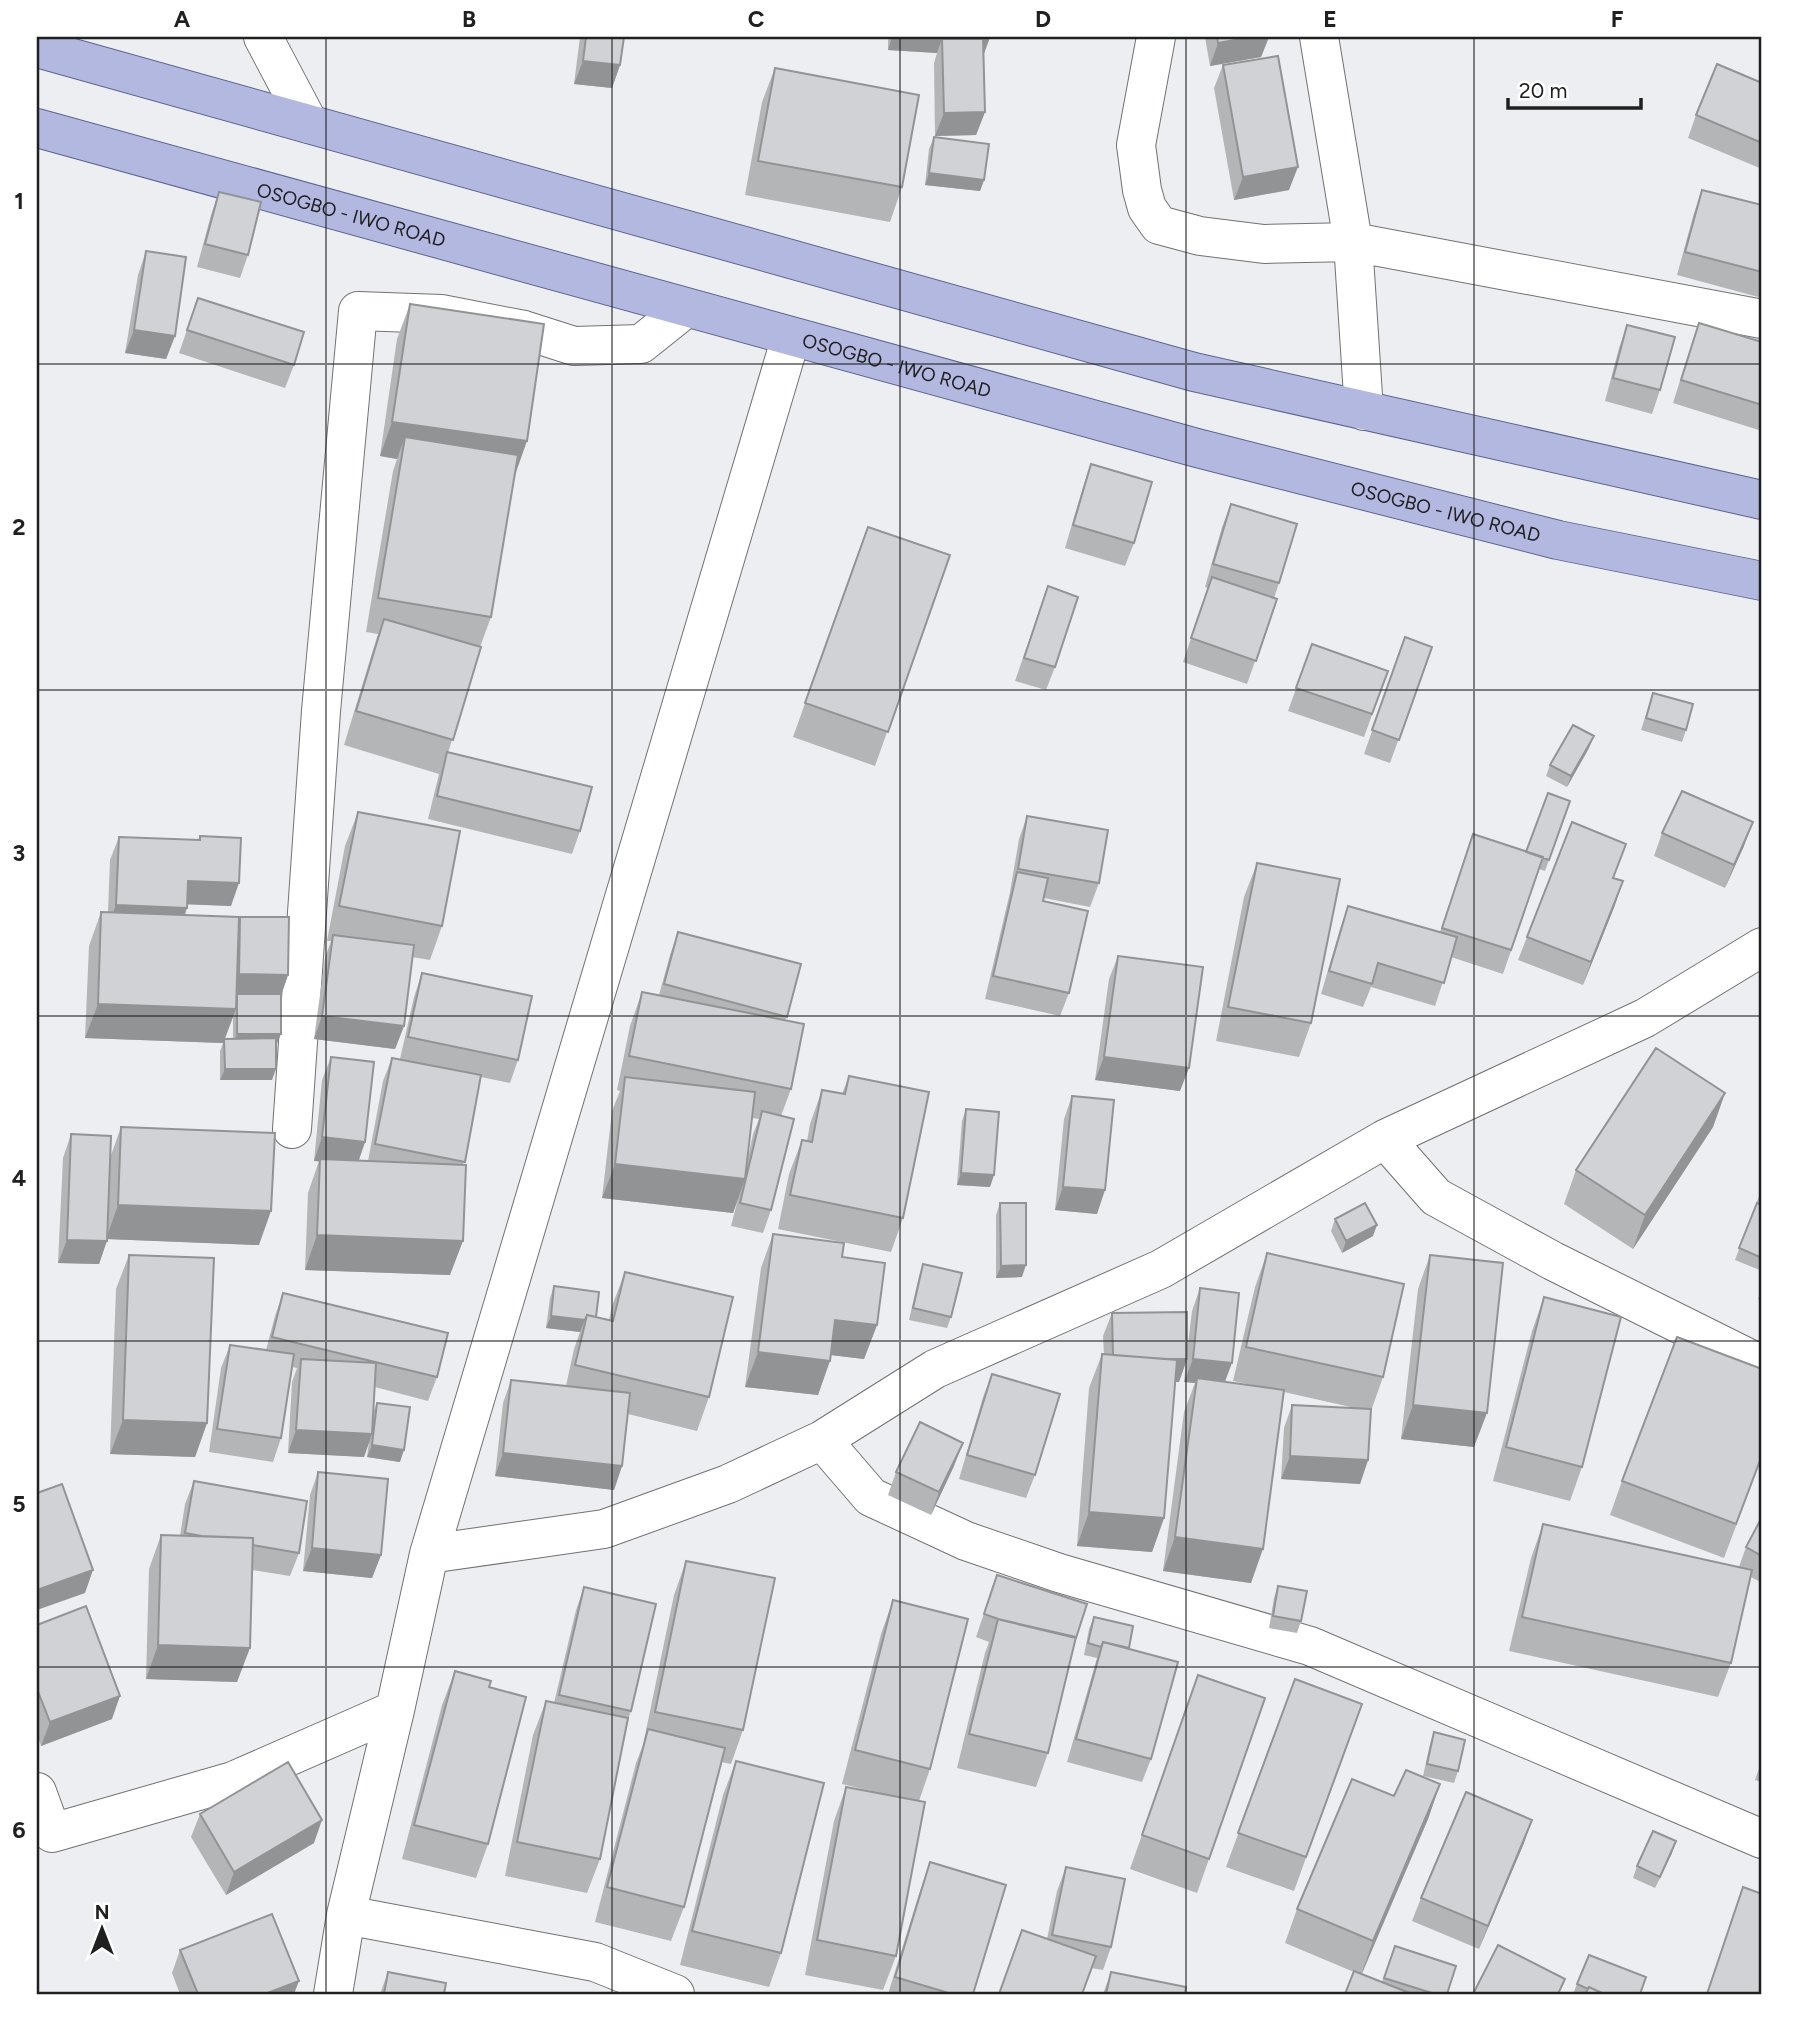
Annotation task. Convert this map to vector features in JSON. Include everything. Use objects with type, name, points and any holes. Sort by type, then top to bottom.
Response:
[{"type":"main road","points":[[37,48],[1194,372],[1762,500]]},
{"type":"main road","name":"OSOGBO - IWO ROAD","points":[[37,128],[1197,448],[1545,537],[1762,582]]},
{"type":"street","points":[[263,37],[309,124]]},
{"type":"street","points":[[1156,37],[1136,145],[1147,208],[1159,225],[1200,236],[1264,244],[1353,242],[1762,320]]},
{"type":"street","points":[[1319,37],[1353,242],[1364,411]]},
{"type":"street","points":[[292,1129],[321,711],[358,311],[441,314],[524,330],[573,346],[641,344],[686,308]]},
{"type":"street","points":[[333,1994],[346,1915],[429,1554],[792,337]]},
{"type":"street","points":[[429,1554],[604,1529],[728,1484],[822,1440],[935,1369],[1161,1269],[1385,1139],[1645,1018],[1762,947]]},
{"type":"street","points":[[1385,1139],[1436,1197],[1553,1261],[1762,1365]]},
{"type":"street","points":[[822,1440],[872,1497],[966,1541],[1059,1573],[1310,1646],[1762,1839]]},
{"type":"street","points":[[37,1792],[52,1833],[233,1781],[395,1710]]},
{"type":"street","points":[[346,1915],[595,1962],[675,1994]]},
{"type":"building","points":[[586,37],[624,37],[620,65],[583,61]]},
{"type":"building","points":[[1217,37],[1252,37],[1218,43]]},
{"type":"building","points":[[942,39],[983,39],[985,112],[944,113]]},
{"type":"building","points":[[1278,56],[1298,167],[1243,177],[1223,65]]},
{"type":"building","points":[[1717,64],[1762,83],[1762,143],[1696,115]]},
{"type":"building","points":[[775,68],[919,95],[902,187],[758,161]]},
{"type":"building","points":[[934,137],[989,144],[984,180],[929,173]]},
{"type":"building","points":[[1702,190],[1762,205],[1762,272],[1685,252]]},
{"type":"building","points":[[219,192],[261,202],[248,255],[205,244]]},
{"type":"building","points":[[146,251],[186,257],[175,336],[134,330]]},
{"type":"building","points":[[198,298],[304,332],[294,365],[187,330]]},
{"type":"building","points":[[410,304],[544,324],[527,441],[392,422]]},
{"type":"building","points":[[1699,323],[1762,342],[1762,405],[1681,380]]},
{"type":"building","points":[[1627,325],[1675,337],[1660,390],[1613,378]]},
{"type":"building","points":[[405,437],[518,455],[491,617],[378,598]]},
{"type":"building","points":[[1091,464],[1152,482],[1134,543],[1073,525]]},
{"type":"building","points":[[1231,504],[1297,524],[1279,583],[1213,564]]},
{"type":"building","points":[[868,527],[950,555],[888,732],[805,703]]},
{"type":"building","points":[[1212,577],[1277,599],[1256,661],[1191,638]]},
{"type":"building","points":[[1048,586],[1078,597],[1055,667],[1024,658]]},
{"type":"building","points":[[384,619],[481,647],[453,740],[356,711]]},
{"type":"building","points":[[1405,637],[1432,647],[1399,740],[1372,730]]},
{"type":"building","points":[[1312,644],[1388,671],[1372,714],[1296,688]]},
{"type":"building","points":[[1653,693],[1693,704],[1686,730],[1646,718]]},
{"type":"building","points":[[1573,725],[1594,736],[1571,776],[1550,765]]},
{"type":"building","points":[[447,752],[592,787],[580,831],[437,796]]},
{"type":"building","points":[[1682,791],[1753,822],[1734,865],[1662,833]]},
{"type":"building","points":[[1548,793],[1570,801],[1549,860],[1526,852]]},
{"type":"building","points":[[358,812],[460,831],[442,926],[339,906]]},
{"type":"building","points":[[1027,816],[1108,830],[1099,883],[1018,869]]},
{"type":"building","points":[[1572,822],[1626,844],[1613,878],[1623,881],[1591,962],[1527,937]]},
{"type":"building","points":[[1473,834],[1543,857],[1511,950],[1442,928]]},
{"type":"building","points":[[200,836],[241,838],[239,883],[188,881],[187,908],[116,905],[119,837],[200,840]]},
{"type":"building","points":[[1257,863],[1340,879],[1311,1023],[1228,1007]]},
{"type":"building","points":[[1017,872],[1048,878],[1043,901],[1088,911],[1069,993],[993,976]]},
{"type":"building","points":[[1348,906],[1457,937],[1444,983],[1378,963],[1372,984],[1329,971]]},
{"type":"building","points":[[101,912],[239,917],[236,1009],[98,1004]]},
{"type":"building","points":[[240,917],[289,917],[288,975],[239,974]]},
{"type":"building","points":[[678,932],[801,964],[787,1017],[664,984]]},
{"type":"building","points":[[333,935],[414,945],[404,1026],[322,1016]]},
{"type":"building","points":[[1118,956],[1203,967],[1189,1068],[1104,1057]]},
{"type":"building","points":[[422,973],[532,996],[518,1060],[408,1037]]},
{"type":"building","points":[[642,992],[804,1024],[791,1089],[629,1056]]},
{"type":"building","points":[[237,994],[281,994],[281,1034],[237,1034]]},
{"type":"building","points":[[276,1038],[276,1069],[225,1069],[224,1039]]},
{"type":"building","points":[[1656,1048],[1725,1093],[1645,1215],[1576,1170]]},
{"type":"building","points":[[331,1057],[374,1062],[365,1142],[322,1137]]},
{"type":"building","points":[[392,1058],[481,1075],[465,1162],[375,1144]]},
{"type":"building","points":[[849,1076],[929,1092],[903,1218],[790,1195],[802,1140],[812,1142],[822,1090],[845,1094]]},
{"type":"building","points":[[625,1077],[755,1092],[745,1179],[615,1164]]},
{"type":"building","points":[[1072,1096],[1114,1100],[1105,1190],[1063,1187]]},
{"type":"building","points":[[966,1109],[999,1112],[994,1175],[961,1173]]},
{"type":"building","points":[[762,1111],[794,1119],[771,1210],[740,1203]]},
{"type":"building","points":[[121,1127],[275,1133],[271,1211],[118,1205]]},
{"type":"building","points":[[71,1134],[111,1136],[107,1241],[67,1240]]},
{"type":"building","points":[[320,1159],[466,1165],[463,1241],[317,1235]]},
{"type":"building","points":[[1000,1203],[1026,1203],[1026,1265],[1001,1266]]},
{"type":"building","points":[[1365,1203],[1377,1225],[1346,1241],[1335,1219]]},
{"type":"building","points":[[1757,1203],[1762,1205],[1762,1258],[1739,1248]]},
{"type":"building","points":[[773,1234],[844,1243],[842,1257],[885,1263],[877,1325],[835,1320],[830,1361],[758,1352]]},
{"type":"building","points":[[1267,1253],[1404,1284],[1383,1377],[1246,1347]]},
{"type":"building","points":[[129,1255],[214,1258],[207,1423],[123,1420]]},
{"type":"building","points":[[1430,1255],[1503,1263],[1487,1413],[1413,1405]]},
{"type":"building","points":[[923,1264],[962,1273],[951,1317],[913,1308]]},
{"type":"building","points":[[625,1272],[733,1297],[709,1397],[575,1365],[587,1315],[613,1321]]},
{"type":"building","points":[[554,1286],[599,1292],[596,1317],[587,1315],[585,1320],[551,1316]]},
{"type":"building","points":[[1200,1288],[1239,1293],[1232,1363],[1193,1359]]},
{"type":"building","points":[[283,1293],[448,1333],[437,1377],[272,1337]]},
{"type":"building","points":[[1544,1297],[1621,1317],[1582,1467],[1506,1447]]},
{"type":"building","points":[[1187,1312],[1187,1359],[1113,1355],[1112,1313]]},
{"type":"building","points":[[1677,1337],[1762,1369],[1762,1455],[1736,1524],[1622,1481]]},
{"type":"building","points":[[230,1345],[294,1354],[281,1438],[217,1429]]},
{"type":"building","points":[[1102,1354],[1177,1360],[1164,1518],[1089,1512]]},
{"type":"building","points":[[301,1359],[376,1363],[372,1434],[296,1430]]},
{"type":"building","points":[[992,1374],[1060,1394],[1035,1475],[967,1455]]},
{"type":"building","points":[[1197,1378],[1284,1390],[1263,1549],[1175,1537]]},
{"type":"building","points":[[511,1380],[630,1393],[622,1466],[503,1453]]},
{"type":"building","points":[[377,1403],[410,1407],[404,1450],[372,1445]]},
{"type":"building","points":[[1292,1405],[1371,1409],[1368,1460],[1290,1456]]},
{"type":"building","points":[[920,1422],[963,1443],[939,1492],[896,1472]]},
{"type":"building","points":[[318,1472],[388,1479],[381,1555],[312,1548]]},
{"type":"building","points":[[194,1481],[307,1501],[299,1553],[253,1545],[253,1538],[185,1533]]},
{"type":"building","points":[[62,1484],[93,1570],[37,1590],[37,1493]]},
{"type":"building","points":[[1762,1517],[1762,1556],[1746,1547]]},
{"type":"building","points":[[1543,1524],[1752,1570],[1731,1663],[1522,1617]]},
{"type":"building","points":[[161,1535],[253,1538],[250,1648],[158,1645]]},
{"type":"building","points":[[686,1561],[775,1578],[743,1730],[655,1712]]},
{"type":"building","points":[[997,1575],[1087,1604],[1076,1638],[984,1614]]},
{"type":"building","points":[[1278,1586],[1307,1591],[1301,1621],[1273,1616]]},
{"type":"building","points":[[584,1587],[656,1604],[631,1711],[559,1695]]},
{"type":"building","points":[[893,1600],[968,1619],[930,1769],[855,1750]]},
{"type":"building","points":[[86,1606],[120,1696],[50,1722],[37,1689],[37,1625]]},
{"type":"building","points":[[1094,1617],[1133,1626],[1129,1648],[1103,1642],[1101,1647],[1088,1643]]},
{"type":"building","points":[[998,1619],[1076,1637],[1048,1753],[969,1734]]},
{"type":"building","points":[[1103,1642],[1178,1662],[1151,1759],[1076,1739]]},
{"type":"building","points":[[455,1671],[491,1681],[489,1687],[526,1697],[488,1844],[414,1825]]},
{"type":"building","points":[[1198,1675],[1265,1698],[1209,1859],[1142,1835]]},
{"type":"building","points":[[1295,1679],[1362,1704],[1306,1857],[1238,1833]]},
{"type":"building","points":[[546,1701],[628,1718],[600,1859],[517,1842]]},
{"type":"building","points":[[648,1729],[725,1748],[684,1907],[607,1887]]},
{"type":"building","points":[[1434,1732],[1465,1740],[1458,1771],[1427,1764]]},
{"type":"building","points":[[736,1761],[824,1783],[781,1953],[692,1931]]},
{"type":"building","points":[[288,1762],[322,1820],[234,1872],[200,1814]]},
{"type":"building","points":[[1406,1770],[1440,1784],[1373,1941],[1297,1909],[1352,1779],[1394,1796]]},
{"type":"building","points":[[846,1787],[925,1802],[896,1956],[817,1940]]},
{"type":"building","points":[[1466,1792],[1532,1820],[1488,1926],[1421,1898]]},
{"type":"building","points":[[1653,1831],[1676,1841],[1660,1877],[1637,1866]]},
{"type":"building","points":[[930,1862],[1006,1885],[973,1994],[952,1994],[895,1977]]},
{"type":"building","points":[[1066,1867],[1125,1879],[1111,1947],[1052,1935]]},
{"type":"building","points":[[1743,1887],[1762,1894],[1762,1994],[1707,1994]]},
{"type":"building","points":[[272,1914],[299,1981],[265,1994],[198,1994],[180,1950]]},
{"type":"building","points":[[1022,1930],[1096,1956],[1082,1994],[999,1994]]},
{"type":"building","points":[[1498,1945],[1565,1979],[1558,1994],[1473,1994]]},
{"type":"building","points":[[1395,1946],[1456,1966],[1447,1994],[1435,1994],[1384,1978]]},
{"type":"building","points":[[1589,1955],[1646,1977],[1640,1994],[1604,1994],[1577,1984]]},
{"type":"building","points":[[1354,1971],[1412,1994],[1345,1994]]},
{"type":"building","points":[[388,1972],[446,1983],[444,1994],[384,1994]]},
{"type":"building","points":[[1111,1972],[1186,1987],[1185,1994],[1106,1994]]},
{"type":"building","points":[[1589,1987],[1604,1994],[1585,1994]]}]
